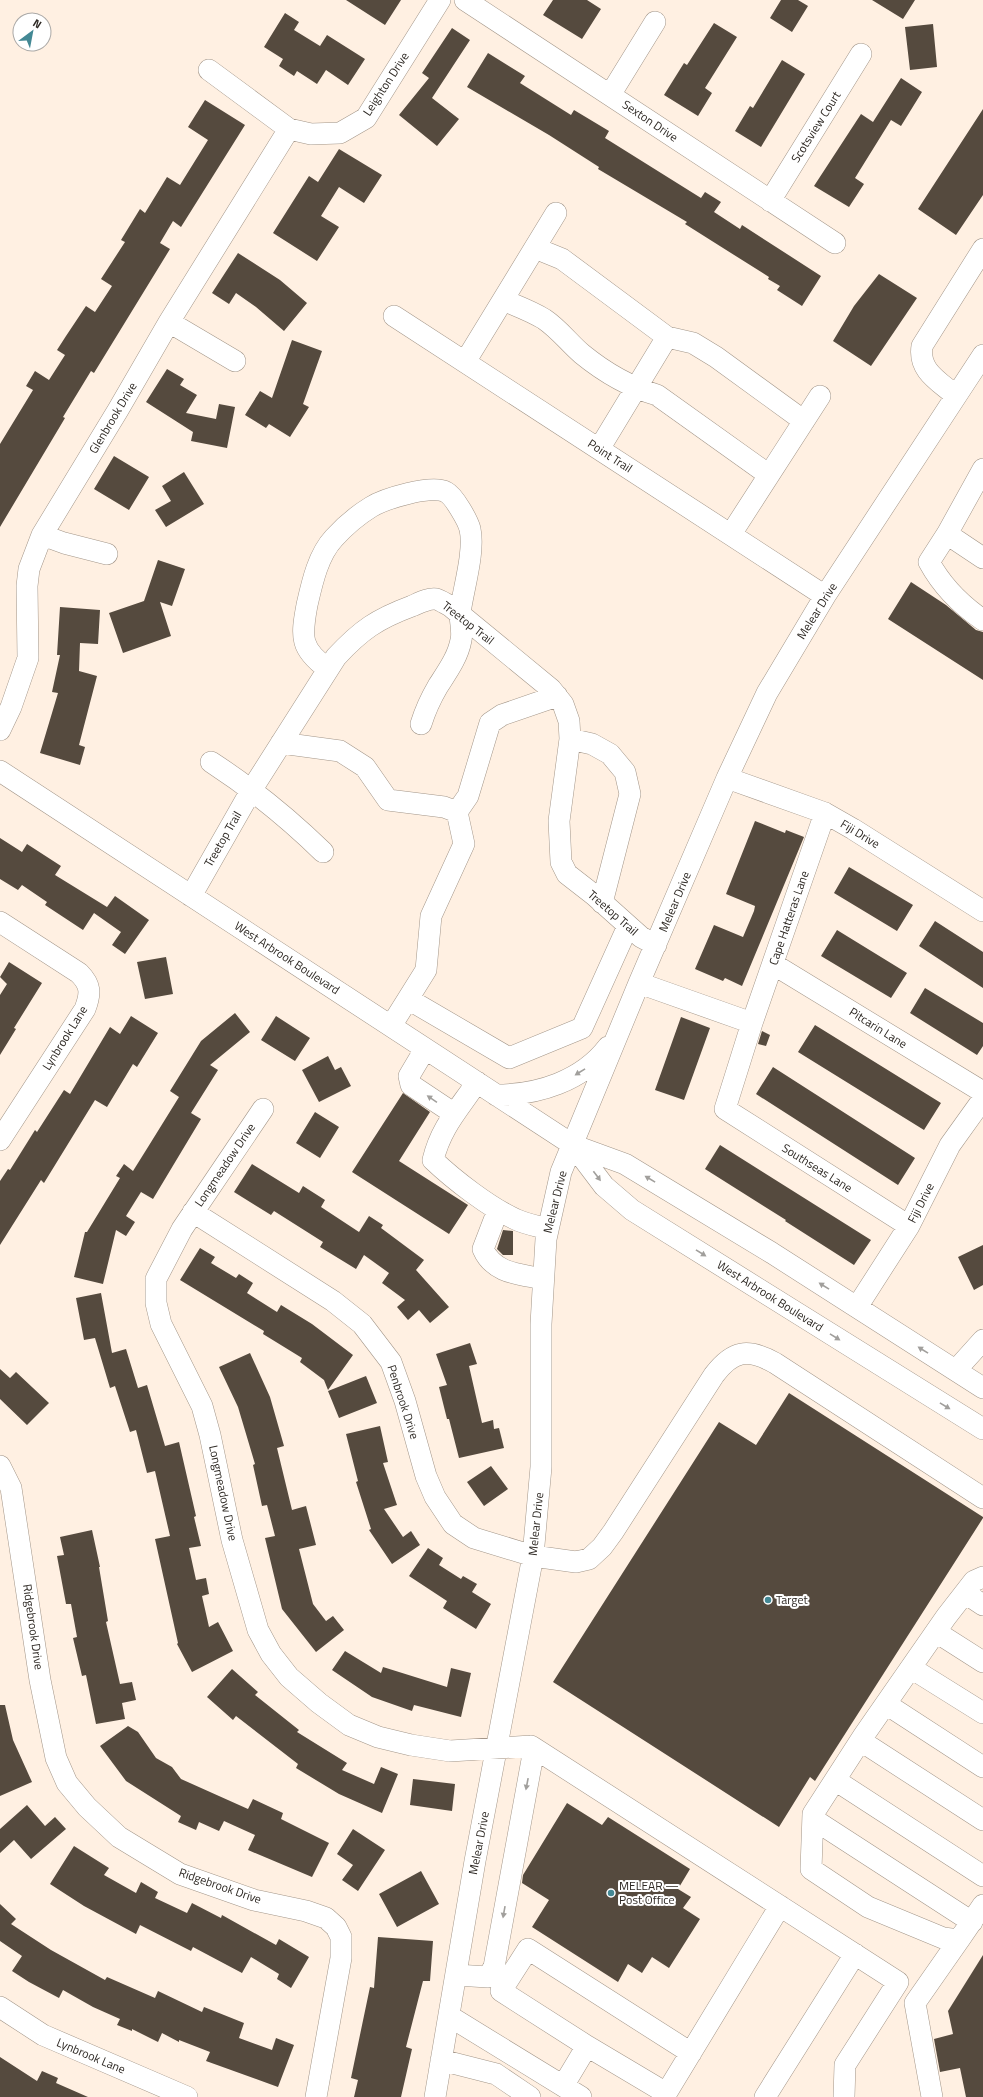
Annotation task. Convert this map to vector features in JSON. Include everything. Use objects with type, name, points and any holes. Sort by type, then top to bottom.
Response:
[{"type":"street","name":"Leighton Drive","points":[[209,70],[289,128],[311,134],[340,133],[366,118],[440,0]]},
{"type":"street","name":"Sexton Drive","points":[[465,0],[835,243]]},
{"type":"street","points":[[610,95],[655,22]]},
{"type":"street","name":"Scotsview Court","points":[[770,201],[861,54]]},
{"type":"street","name":"Glenbrook Drive","points":[[0,730],[11,707],[28,658],[27,586],[29,569],[42,535],[114,417],[169,322],[289,128]]},
{"type":"street","points":[[465,362],[556,212]]},
{"type":"street","points":[[535,248],[562,259],[667,337],[693,343],[804,421]]},
{"type":"street","points":[[956,396],[929,373],[923,365],[920,356],[922,346],[983,249]]},
{"type":"street","points":[[503,300],[544,320],[562,332],[582,354],[635,388],[657,395],[769,475]]},
{"type":"street","name":"Point Trail","points":[[394,316],[825,596]]},
{"type":"street","points":[[169,322],[235,361]]},
{"type":"street","points":[[599,449],[667,337]]},
{"type":"street","name":"Melear Drive","points":[[435,2097],[475,1861],[498,1748],[513,1654],[533,1556],[541,1467],[541,1324],[543,1279],[548,1229],[561,1172],[617,1035],[727,778],[767,693],[825,596],[983,355]]},
{"type":"street","points":[[731,534],[820,396]]},
{"type":"street","points":[[983,469],[947,534],[929,562],[943,583],[958,600],[983,620]]},
{"type":"street","points":[[328,669],[315,660],[306,647],[303,638],[307,605],[317,569],[333,539],[358,516],[372,506],[387,500],[429,490],[445,491],[451,495],[470,530],[470,556],[460,614],[462,640],[453,663],[427,707],[421,724]]},
{"type":"street","points":[[947,534],[983,558]]},
{"type":"street","points":[[42,535],[64,543],[107,554]]},
{"type":"street","name":"Treetop Trail","points":[[191,896],[252,789],[328,669],[353,638],[369,625],[391,614],[424,601],[436,599],[450,606],[460,614],[550,689],[563,704],[570,721],[570,739],[559,821],[561,862],[567,874],[641,937],[656,945]]},
{"type":"street","points":[[391,1026],[426,970],[431,916],[464,844],[457,812],[468,796],[490,723],[502,715],[557,696]]},
{"type":"street","points":[[570,739],[592,744],[610,754],[625,772],[630,794],[602,903]]},
{"type":"street","points":[[281,743],[340,751],[365,767],[388,800],[444,807],[457,812]]},
{"type":"street","points":[[211,762],[252,789],[289,818],[323,852]]},
{"type":"street","name":"West Arbrook Boulevard","points":[[0,771],[573,1145],[625,1164],[857,1307],[983,1388]]},
{"type":"street","name":"Fiji Drive","points":[[727,778],[826,813],[854,829],[983,911]]},
{"type":"street","name":"Cape Hatteras Lane","points":[[724,1109],[752,1023],[826,813]]},
{"type":"street","name":"Lynbrook Lane","points":[[0,922],[79,973],[88,982],[90,995],[86,1008],[0,1140]]},
{"type":"street","points":[[408,999],[510,1058],[582,1028],[628,926]]},
{"type":"street","name":"Pitcarin Lane","points":[[773,964],[983,1092]]},
{"type":"street","points":[[639,983],[752,1023]]},
{"type":"street","points":[[496,1095],[520,1095],[540,1090],[570,1078],[597,1061],[617,1035]]},
{"type":"street","points":[[425,1049],[408,1076],[411,1085],[453,1113]]},
{"type":"street","points":[[477,1082],[458,1110],[453,1113],[437,1144],[433,1160],[445,1172],[498,1210],[516,1220],[548,1229]]},
{"type":"street","name":"Fiji Drive","points":[[857,1307],[909,1226],[950,1145],[983,1099]]},
{"type":"street","name":"Longmeadow Drive","points":[[263,1109],[182,1229],[156,1279],[156,1303],[162,1324],[202,1406],[210,1435],[232,1540],[258,1630],[272,1654],[289,1677],[319,1703],[349,1725],[378,1737],[411,1746],[450,1751],[531,1746]]},
{"type":"street","name":"Southseas Lane","points":[[724,1109],[909,1226]]},
{"type":"street","name":"West Arbrook Boulevard","points":[[573,1145],[604,1186],[632,1210],[983,1429]]},
{"type":"street","points":[[498,1210],[483,1250],[488,1260],[508,1272],[543,1279]]},
{"type":"street","name":"Penbrook Drive","points":[[193,1212],[333,1301],[362,1324],[391,1362],[434,1497],[453,1524],[474,1538],[533,1556],[576,1562],[589,1559],[602,1547],[722,1364],[747,1352],[761,1355],[775,1363],[983,1498]]},
{"type":"street","points":[[956,1370],[983,1340]]},
{"type":"street","name":"Ridgebrook Drive","points":[[0,1466],[11,1488],[31,1611],[40,1680],[56,1758],[67,1783],[87,1807],[119,1837],[180,1874],[254,1900],[306,1911],[326,1918],[336,1927],[341,1937],[341,1958],[316,2097]]},
{"type":"street","points":[[959,1940],[943,1938],[868,1908],[811,1869],[813,1814],[936,1632],[974,1581],[983,1577]]},
{"type":"street","points":[[965,1593],[983,1605]]},
{"type":"street","points":[[936,1632],[983,1662]]},
{"type":"street","points":[[912,1668],[983,1714]]},
{"type":"street","points":[[886,1704],[983,1767]]},
{"type":"street","points":[[861,1741],[983,1820]]},
{"type":"street","points":[[531,1746],[898,1982],[845,2065],[844,2097]]},
{"type":"street","points":[[456,1975],[483,1978],[488,1976],[494,1967],[531,1764],[531,1746]]},
{"type":"street","points":[[835,1780],[983,1876]]},
{"type":"street","points":[[813,1819],[977,1913],[914,2003],[932,2097]]},
{"type":"street","points":[[691,2053],[528,1949],[501,1991],[665,2095],[691,2053],[780,1906]]},
{"type":"street","points":[[765,2097],[855,1954]]},
{"type":"street","name":"Lynbrook Lane","points":[[0,2007],[43,2035],[186,2097]]},
{"type":"street","points":[[449,2016],[581,2097]]},
{"type":"street","points":[[563,2086],[587,2046]]},
{"type":"street","points":[[442,2060],[496,2074],[530,2097]]},
{"type":"building","points":[[346,0],[401,0],[385,25]]},
{"type":"building","points":[[553,0],[587,0],[601,9],[582,39],[543,15]]},
{"type":"building","points":[[781,0],[798,0],[808,6],[792,32],[770,18]]},
{"type":"building","points":[[872,0],[915,0],[903,19]]},
{"type":"building","points":[[285,13],[299,22],[294,30],[320,46],[327,35],[365,59],[348,85],[326,70],[317,84],[297,71],[294,76],[279,66],[283,59],[264,47]]},
{"type":"building","points":[[714,23],[737,37],[705,88],[712,93],[698,116],[664,95],[684,63],[687,65]]},
{"type":"building","points":[[933,24],[937,67],[910,70],[905,27]]},
{"type":"building","points":[[452,28],[470,40],[432,98],[459,119],[437,146],[399,115],[429,78],[422,73]]},
{"type":"building","points":[[488,53],[525,76],[520,83],[571,115],[574,110],[609,131],[605,138],[701,198],[705,192],[721,202],[714,212],[740,229],[742,225],[821,276],[802,306],[777,290],[780,286],[768,279],[769,277],[685,224],[687,222],[598,169],[599,167],[549,135],[467,87]]},
{"type":"building","points":[[782,60],[805,74],[761,147],[735,131],[750,106],[753,108]]},
{"type":"building","points":[[901,78],[922,92],[901,126],[891,120],[855,178],[864,184],[849,207],[814,186],[861,114],[873,122]]},
{"type":"building","points":[[205,100],[245,125],[181,227],[173,221],[160,243],[170,249],[94,373],[91,371],[63,417],[65,418],[0,527],[0,444],[33,390],[26,386],[35,371],[49,380],[65,355],[57,350],[86,306],[95,312],[112,286],[101,279],[125,242],[121,240],[140,209],[145,213],[167,177],[180,185],[208,140],[188,127]]},
{"type":"building","points":[[983,109],[983,195],[956,235],[918,209]]},
{"type":"building","points":[[339,149],[382,175],[364,203],[339,187],[321,216],[339,227],[317,261],[273,233],[309,176],[318,182]]},
{"type":"building","points":[[238,253],[280,280],[307,303],[284,331],[256,307],[236,293],[229,304],[212,293]]},
{"type":"building","points":[[879,274],[917,298],[871,366],[833,341],[854,306]]},
{"type":"building","points":[[292,340],[322,351],[303,404],[309,407],[290,437],[269,424],[266,428],[245,415],[260,391],[272,398]]},
{"type":"building","points":[[167,369],[184,379],[180,385],[197,395],[186,413],[216,419],[219,404],[235,407],[227,448],[191,441],[193,432],[146,402]]},
{"type":"building","points":[[114,456],[149,477],[129,510],[94,489]]},
{"type":"building","points":[[184,472],[204,504],[166,527],[155,510],[171,501],[162,486]]},
{"type":"building","points":[[158,560],[185,569],[172,606],[160,602],[171,636],[123,653],[109,613],[144,601]]},
{"type":"building","points":[[911,582],[946,605],[976,630],[983,632],[983,680],[888,619]]},
{"type":"building","points":[[60,607],[100,610],[98,644],[80,643],[79,671],[97,676],[79,745],[85,747],[80,765],[40,753],[58,693],[52,692],[60,655],[57,655]]},
{"type":"building","points":[[755,821],[785,833],[786,830],[804,837],[742,986],[725,978],[723,981],[695,969],[714,925],[743,937],[754,911],[755,906],[726,894]]},
{"type":"building","points":[[0,838],[22,852],[27,844],[61,866],[55,875],[107,907],[115,896],[149,920],[125,954],[112,945],[121,932],[94,913],[83,930],[45,905],[47,902],[22,885],[18,890],[0,879]]},
{"type":"building","points":[[849,867],[913,905],[897,931],[834,893]]},
{"type":"building","points":[[935,921],[983,952],[983,988],[919,946]]},
{"type":"building","points":[[837,930],[907,973],[891,998],[821,956]]},
{"type":"building","points":[[166,957],[173,994],[145,999],[137,962]]},
{"type":"building","points":[[9,962],[42,983],[14,1028],[16,1029],[0,1055],[0,995],[7,984],[0,977]]},
{"type":"building","points":[[925,988],[983,1023],[983,1046],[977,1055],[910,1013]]},
{"type":"building","points":[[235,1013],[250,1032],[210,1065],[218,1070],[191,1113],[201,1119],[153,1199],[141,1192],[126,1216],[135,1222],[126,1236],[116,1230],[103,1284],[74,1277],[85,1232],[87,1232],[120,1178],[116,1176],[124,1164],[133,1171],[179,1097],[170,1091],[201,1041]]},
{"type":"building","points":[[131,1016],[158,1033],[137,1067],[133,1064],[107,1107],[95,1100],[44,1183],[41,1180],[0,1245],[0,1181],[8,1169],[10,1170],[35,1130],[37,1132],[64,1090],[70,1094],[110,1027],[120,1034]]},
{"type":"building","points":[[276,1016],[310,1038],[295,1061],[261,1040]]},
{"type":"building","points":[[681,1017],[710,1028],[684,1100],[655,1090]]},
{"type":"building","points":[[815,1025],[941,1103],[924,1130],[798,1052]]},
{"type":"building","points":[[762,1031],[770,1035],[766,1046],[758,1044]]},
{"type":"building","points":[[328,1056],[335,1070],[341,1067],[351,1086],[319,1102],[302,1070]]},
{"type":"building","points":[[773,1067],[915,1158],[898,1185],[756,1094]]},
{"type":"building","points":[[403,1093],[430,1112],[399,1161],[468,1205],[449,1234],[352,1172]]},
{"type":"building","points":[[315,1112],[339,1127],[320,1158],[296,1143]]},
{"type":"building","points":[[720,1145],[871,1240],[854,1265],[705,1169]]},
{"type":"building","points":[[252,1164],[299,1193],[303,1186],[325,1200],[321,1207],[359,1232],[369,1216],[383,1225],[381,1228],[424,1260],[416,1270],[449,1307],[430,1323],[419,1310],[408,1320],[397,1307],[405,1300],[382,1283],[389,1273],[364,1255],[356,1269],[320,1247],[323,1242],[274,1211],[271,1215],[234,1192]]},
{"type":"building","points":[[503,1230],[513,1231],[513,1255],[503,1255],[497,1249]]},
{"type":"building","points":[[983,1245],[983,1285],[974,1290],[958,1257]]},
{"type":"building","points":[[200,1248],[215,1257],[211,1263],[236,1278],[239,1274],[253,1283],[247,1293],[277,1312],[281,1305],[312,1324],[353,1355],[328,1390],[324,1380],[300,1362],[302,1358],[263,1334],[264,1331],[180,1280]]},
{"type":"building","points":[[101,1293],[112,1353],[126,1349],[138,1388],[147,1385],[165,1446],[179,1442],[196,1516],[194,1517],[201,1546],[189,1548],[196,1580],[206,1578],[209,1594],[202,1596],[209,1627],[218,1622],[233,1651],[192,1672],[177,1644],[155,1539],[170,1536],[155,1471],[147,1473],[136,1430],[130,1432],[115,1386],[110,1388],[95,1338],[84,1340],[76,1298]]},
{"type":"building","points":[[470,1343],[477,1364],[469,1366],[482,1423],[493,1420],[494,1429],[499,1428],[504,1448],[459,1458],[439,1387],[447,1385],[436,1354]]},
{"type":"building","points":[[250,1353],[270,1397],[284,1446],[277,1448],[292,1510],[306,1506],[316,1545],[299,1549],[313,1604],[326,1621],[333,1616],[344,1630],[316,1652],[282,1609],[265,1538],[275,1536],[267,1505],[262,1506],[253,1465],[255,1464],[238,1407],[219,1367]]},
{"type":"building","points":[[0,1369],[10,1378],[16,1372],[49,1403],[27,1425],[0,1399]]},
{"type":"building","points":[[366,1376],[377,1403],[339,1418],[328,1391]]},
{"type":"building","name":"Target","points":[[789,1393],[983,1518],[815,1781],[810,1777],[779,1827],[553,1682],[719,1422],[756,1445]]},
{"type":"building","points":[[380,1426],[388,1462],[383,1463],[397,1505],[384,1509],[403,1537],[411,1531],[420,1545],[392,1564],[369,1530],[371,1529],[356,1482],[358,1481],[346,1434]]},
{"type":"building","points":[[491,1466],[508,1489],[484,1506],[467,1482]]},
{"type":"building","points":[[92,1530],[100,1567],[108,1621],[106,1622],[120,1684],[132,1682],[136,1700],[122,1703],[125,1719],[96,1724],[86,1675],[82,1676],[73,1638],[77,1637],[71,1604],[66,1604],[57,1556],[64,1555],[60,1537]]},
{"type":"building","points":[[428,1548],[443,1558],[439,1565],[461,1579],[463,1576],[477,1584],[472,1592],[491,1604],[476,1629],[443,1608],[447,1601],[409,1576]]},
{"type":"building","points":[[345,1651],[381,1673],[383,1667],[447,1687],[451,1668],[471,1673],[461,1717],[414,1705],[412,1711],[372,1697],[332,1670]]},
{"type":"building","points":[[232,1669],[258,1692],[255,1695],[299,1730],[297,1732],[347,1763],[342,1770],[374,1784],[381,1767],[398,1774],[382,1813],[339,1794],[296,1768],[298,1764],[236,1716],[233,1720],[207,1697]]},
{"type":"building","points":[[0,1705],[5,1705],[13,1740],[32,1782],[0,1796]]},
{"type":"building","points":[[128,1726],[138,1732],[156,1758],[172,1767],[181,1779],[248,1809],[253,1799],[283,1813],[281,1819],[329,1843],[312,1877],[248,1850],[255,1835],[224,1821],[219,1831],[199,1822],[196,1830],[178,1822],[181,1816],[126,1781],[100,1746]]},
{"type":"building","points":[[413,1779],[455,1784],[452,1811],[410,1805]]},
{"type":"building","name":"MELEAR — Post Office","points":[[567,1803],[602,1825],[608,1817],[690,1869],[678,1889],[691,1897],[683,1908],[700,1919],[669,1968],[652,1957],[642,1973],[628,1964],[618,1982],[532,1927],[549,1900],[522,1883],[523,1875]]},
{"type":"building","points":[[27,1805],[45,1826],[55,1817],[66,1829],[31,1859],[14,1840],[0,1853],[0,1829]]},
{"type":"building","points":[[353,1829],[385,1850],[358,1891],[342,1880],[353,1865],[337,1854]]},
{"type":"building","points":[[74,1846],[109,1868],[104,1875],[136,1893],[141,1882],[158,1892],[155,1898],[187,1913],[192,1903],[221,1918],[222,1915],[276,1945],[279,1939],[309,1957],[291,1988],[277,1979],[279,1974],[251,1957],[242,1973],[193,1947],[191,1951],[140,1925],[136,1934],[84,1906],[50,1884]]},
{"type":"building","points":[[421,1871],[439,1904],[397,1927],[379,1894]]},
{"type":"building","points":[[0,1904],[16,1919],[11,1924],[51,1950],[105,1980],[107,1977],[155,1998],[158,1991],[202,2012],[204,2007],[244,2023],[239,2038],[272,2050],[276,2038],[294,2045],[278,2087],[206,2061],[210,2052],[179,2040],[179,2042],[162,2033],[158,2042],[132,2029],[132,2031],[117,2025],[120,2019],[93,2007],[63,1990],[59,1998],[12,1971],[22,1956],[0,1941]]},
{"type":"building","points":[[378,1937],[433,1941],[430,1981],[423,1981],[406,2047],[412,2049],[401,2097],[354,2097],[358,2080],[351,2078],[370,1987],[374,1988]]},
{"type":"building","points":[[983,1955],[983,2097],[966,2097],[960,2068],[940,2072],[934,2039],[953,2034],[948,2011]]},
{"type":"building","points":[[0,2057],[37,2081],[42,2071],[58,2078],[56,2083],[88,2097],[0,2097]]},
{"type":"place","name":"Target","points":[[768,1600]]},
{"type":"place","name":"MELEAR — Post Office","points":[[611,1893]]}]
